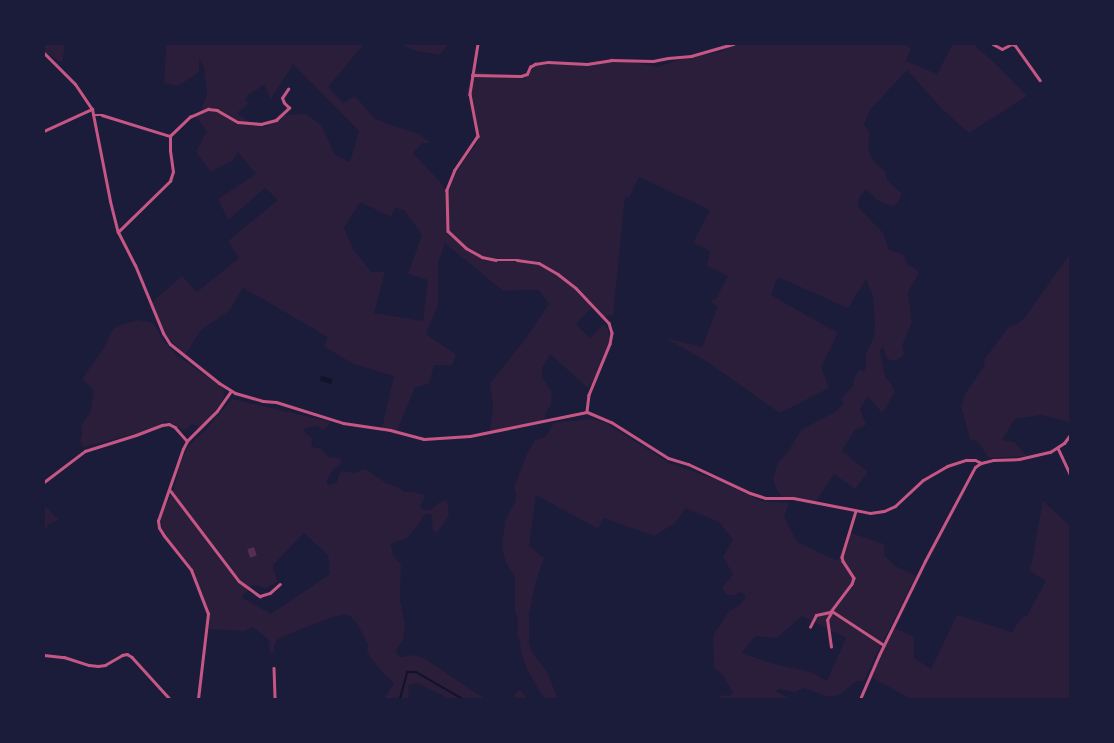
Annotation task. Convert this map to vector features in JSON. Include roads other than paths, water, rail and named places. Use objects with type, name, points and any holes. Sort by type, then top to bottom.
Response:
[{"type":"street","points":[[478,44],[470,94],[478,136],[455,170],[446,190],[448,231],[466,248],[482,257],[496,260],[517,260],[539,263],[558,274],[576,288],[609,324],[612,333],[610,344],[590,395],[587,412]]},
{"type":"street","points":[[472,75],[521,76],[527,74],[530,67],[535,64],[548,62],[587,64],[611,60],[653,62],[668,58],[691,56],[733,44]]},
{"type":"street","points":[[993,44],[1002,49],[1012,44],[1016,45],[1040,80]]},
{"type":"street","points":[[44,53],[75,84],[92,109],[110,201],[118,232],[135,265],[157,322],[170,344],[231,391],[244,396],[276,402],[343,422],[402,433],[424,439],[470,436],[587,412],[611,422],[668,458],[688,464],[750,493],[765,498],[793,498],[870,513],[884,511],[895,506],[934,472],[959,462],[975,460],[981,463]]},
{"type":"street","points":[[118,232],[170,182],[173,172],[170,136],[190,117],[208,109],[217,110],[238,122],[261,124],[276,120],[289,108],[284,103],[282,98],[288,89]]},
{"type":"street","points":[[44,131],[92,109]]},
{"type":"street","points":[[94,115],[108,117],[170,136]]},
{"type":"street","points":[[198,699],[208,614],[191,570],[159,528],[158,521],[183,449],[187,442],[217,411],[231,391]]},
{"type":"street","points":[[44,482],[85,451],[162,425],[169,424],[175,427],[187,442]]},
{"type":"street","points":[[860,699],[884,645],[975,467],[981,463],[1038,456],[1058,448],[1070,435]]},
{"type":"street","points":[[1058,448],[1070,474]]},
{"type":"street","points":[[169,490],[239,581],[260,596],[270,593],[280,584]]},
{"type":"street","points":[[831,647],[827,620],[852,584],[854,578],[842,557],[856,511]]},
{"type":"street","points":[[810,627],[816,615],[832,611],[884,645]]},
{"type":"street","points":[[44,655],[98,666],[105,665],[122,655],[127,654],[132,657],[170,699]]},
{"type":"street","points":[[274,668],[275,699]]},
{"type":"waterway","points":[[400,699],[407,672],[416,672],[463,699]]}]
